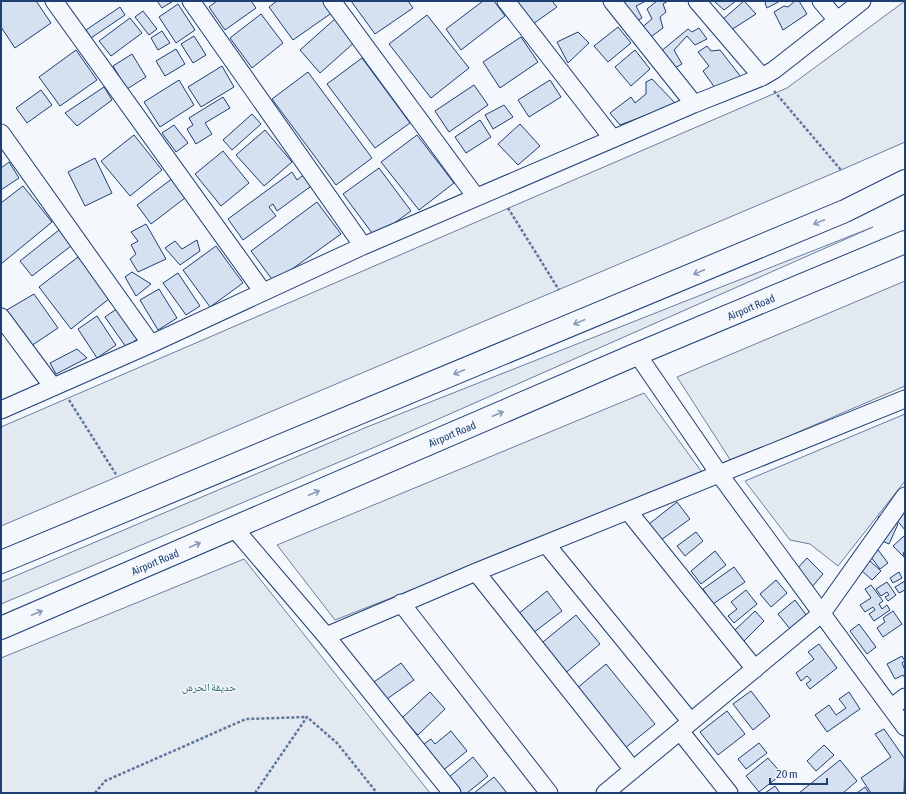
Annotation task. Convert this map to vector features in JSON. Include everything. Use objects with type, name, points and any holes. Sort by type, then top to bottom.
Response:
[{"type":"main road","points":[[844,211],[905,181]]},
{"type":"main road","points":[[1,562],[844,211],[905,188]]},
{"type":"main road","points":[[860,261],[905,239]]},
{"type":"main road","name":"Airport Road","points":[[1,628],[637,354],[905,242]]},
{"type":"street","points":[[54,1],[263,292]]},
{"type":"street","points":[[191,1],[362,246]]},
{"type":"street","points":[[332,1],[476,197]]},
{"type":"street","points":[[506,1],[613,139]]},
{"type":"street","points":[[612,1],[694,104]]},
{"type":"street","points":[[697,1],[762,77]]},
{"type":"street","points":[[821,1],[837,20]]},
{"type":"street","points":[[1,410],[151,344],[362,246],[694,104],[762,77],[774,70],[862,1]]},
{"type":"street","points":[[1,133],[151,344]]},
{"type":"street","points":[[1,317],[53,387]]},
{"type":"street","points":[[637,354],[720,475],[905,727]]},
{"type":"street","points":[[326,636],[476,572],[720,475],[905,399]]},
{"type":"street","points":[[605,793],[822,613],[905,496]]},
{"type":"street","points":[[628,511],[755,669]]},
{"type":"street","points":[[234,528],[326,636],[452,793]]},
{"type":"street","points":[[546,544],[685,726],[729,793]]},
{"type":"street","points":[[476,572],[633,770]]},
{"type":"street","points":[[401,603],[549,793]]},
{"type":"street","points":[[891,708],[905,697]]},
{"type":"path","points":[[762,77],[841,170]]},
{"type":"path","points":[[508,208],[559,290]]},
{"type":"path","points":[[67,398],[117,476]]},
{"type":"path","points":[[255,793],[306,717]]},
{"type":"path","points":[[95,793],[105,782],[246,719],[306,717],[337,743],[377,793]]},
{"type":"green space","points":[[905,1],[905,142],[1,526],[1,427],[787,88]]},
{"type":"green space","points":[[873,227],[375,447],[1,604],[1,582],[367,427]]},
{"type":"green space","points":[[905,281],[905,386],[731,461],[677,377]]},
{"type":"green space","points":[[644,393],[704,475],[335,620],[277,545]]},
{"type":"green space","points":[[905,414],[905,481],[838,566],[810,544],[790,540],[745,481]]},
{"type":"green space","name":"حديقة الحرش","points":[[244,559],[430,793],[1,793],[1,658]]},
{"type":"building","points":[[1,1],[36,1],[51,23],[15,48],[1,27]]},
{"type":"building","points":[[157,1],[173,1],[162,8]]},
{"type":"building","points":[[217,1],[251,1],[256,8],[225,30],[209,7]]},
{"type":"building","points":[[277,1],[325,1],[333,12],[293,40],[269,7]]},
{"type":"building","points":[[351,1],[408,1],[413,8],[375,34]]},
{"type":"building","points":[[483,1],[494,1],[505,16],[461,50],[446,29]]},
{"type":"building","points":[[514,1],[552,1],[557,7],[530,26]]},
{"type":"building","points":[[646,1],[636,6],[642,18],[635,22],[624,2]]},
{"type":"building","points":[[657,1],[668,1],[663,4],[666,12],[660,17],[663,28],[648,39],[640,29],[652,19],[647,9]]},
{"type":"building","points":[[714,1],[736,1],[724,10]]},
{"type":"building","points":[[744,1],[756,14],[731,30],[722,20]]},
{"type":"building","points":[[767,1],[780,1],[767,8],[765,3]]},
{"type":"building","points":[[795,1],[799,1],[807,14],[783,30],[774,12],[784,6],[788,7]]},
{"type":"building","points":[[178,4],[195,30],[176,43],[159,17]]},
{"type":"building","points":[[120,7],[125,15],[91,38],[86,30]]},
{"type":"building","points":[[143,11],[157,29],[149,35],[135,17]]},
{"type":"building","points":[[261,14],[283,43],[252,68],[230,38]]},
{"type":"building","points":[[427,15],[469,68],[431,98],[389,44]]},
{"type":"building","points":[[130,18],[142,33],[111,56],[99,41]]},
{"type":"building","points":[[336,18],[356,41],[320,73],[300,50]]},
{"type":"building","points":[[618,27],[631,43],[608,62],[594,46]]},
{"type":"building","points":[[699,28],[707,39],[695,45],[687,36],[674,50],[682,64],[673,69],[660,52],[688,29],[692,32]]},
{"type":"building","points":[[162,31],[170,43],[158,50],[151,38]]},
{"type":"building","points":[[578,32],[589,43],[568,63],[557,42]]},
{"type":"building","points":[[194,36],[206,55],[193,63],[181,44]]},
{"type":"building","points":[[521,37],[538,62],[500,88],[483,62]]},
{"type":"building","points":[[707,46],[711,51],[720,50],[741,77],[715,88],[703,71],[709,66],[698,52]]},
{"type":"building","points":[[176,49],[185,64],[165,76],[156,61]]},
{"type":"building","points":[[76,50],[97,80],[60,106],[39,77]]},
{"type":"building","points":[[635,50],[650,69],[631,86],[615,67]]},
{"type":"building","points":[[132,54],[146,77],[127,89],[113,66]]},
{"type":"building","points":[[362,58],[410,123],[375,148],[327,84]]},
{"type":"building","points":[[222,66],[234,87],[201,107],[188,87]]},
{"type":"building","points":[[308,72],[372,158],[336,185],[272,99]]},
{"type":"building","points":[[652,79],[676,104],[620,125],[610,113],[631,97],[635,103],[646,94],[646,82]]},
{"type":"building","points":[[179,80],[194,105],[160,127],[144,102]]},
{"type":"building","points":[[550,80],[561,97],[529,117],[518,100]]},
{"type":"building","points":[[474,85],[488,105],[449,132],[435,111]]},
{"type":"building","points":[[104,87],[112,100],[77,126],[65,113]]},
{"type":"building","points":[[41,90],[52,105],[27,123],[16,108]]},
{"type":"building","points":[[223,97],[230,108],[205,123],[212,134],[196,144],[187,129],[193,125],[189,118]]},
{"type":"building","points":[[504,105],[513,117],[493,129],[485,115]]},
{"type":"building","points":[[252,114],[261,124],[232,150],[223,140]]},
{"type":"building","points":[[480,120],[491,137],[466,153],[455,137]]},
{"type":"building","points":[[520,124],[540,146],[518,165],[498,144]]},
{"type":"building","points":[[174,125],[188,143],[176,152],[162,133]]},
{"type":"building","points":[[265,130],[292,162],[264,186],[236,155]]},
{"type":"building","points":[[134,135],[162,170],[130,196],[101,161]]},
{"type":"building","points":[[417,135],[454,183],[419,210],[381,162]]},
{"type":"building","points":[[223,151],[249,183],[221,206],[195,174]]},
{"type":"building","points":[[95,158],[112,193],[85,206],[68,172]]},
{"type":"building","points":[[9,162],[19,178],[1,190],[1,168]]},
{"type":"building","points":[[379,168],[411,211],[375,237],[343,194]]},
{"type":"building","points":[[292,172],[297,180],[306,173],[314,184],[277,211],[273,204],[269,207],[276,216],[243,240],[228,219]]},
{"type":"building","points":[[173,178],[185,198],[151,224],[137,205]]},
{"type":"building","points":[[23,186],[52,222],[1,264],[1,203]]},
{"type":"building","points":[[317,202],[341,234],[274,282],[251,251]]},
{"type":"building","points":[[146,224],[166,259],[138,272],[130,259],[136,254],[131,245],[138,241],[131,232]]},
{"type":"building","points":[[59,230],[71,246],[32,276],[20,261]]},
{"type":"building","points":[[197,240],[200,251],[180,265],[165,248],[175,241],[182,249]]},
{"type":"building","points":[[216,246],[243,283],[210,307],[183,270]]},
{"type":"building","points":[[78,257],[110,298],[71,329],[39,287]]},
{"type":"building","points":[[132,272],[151,284],[136,296],[125,277]]},
{"type":"building","points":[[178,273],[200,306],[186,315],[163,283]]},
{"type":"building","points":[[159,289],[177,318],[158,330],[140,300]]},
{"type":"building","points":[[34,294],[58,328],[31,346],[5,311]]},
{"type":"building","points":[[118,308],[139,338],[126,347],[105,317]]},
{"type":"building","points":[[97,316],[116,345],[97,358],[78,329]]},
{"type":"building","points":[[77,349],[87,358],[56,374],[50,363]]},
{"type":"building","points":[[905,500],[905,530],[890,512]]},
{"type":"building","points":[[677,502],[690,519],[661,540],[649,524]]},
{"type":"building","points":[[879,516],[898,524],[889,544],[871,536]]},
{"type":"building","points":[[696,532],[703,541],[685,556],[677,546]]},
{"type":"building","points":[[904,536],[905,552],[903,553],[905,558],[893,546]]},
{"type":"building","points":[[869,538],[888,563],[880,569],[861,544]]},
{"type":"building","points":[[715,551],[726,565],[701,584],[691,571]]},
{"type":"building","points":[[860,552],[881,571],[872,580],[851,561]]},
{"type":"building","points":[[807,558],[823,574],[811,588],[794,572]]},
{"type":"building","points":[[734,567],[745,582],[713,604],[703,589]]},
{"type":"building","points":[[899,572],[902,578],[893,583],[890,578]]},
{"type":"building","points":[[776,580],[787,593],[771,607],[760,594]]},
{"type":"building","points":[[905,581],[905,590],[899,593],[895,587]]},
{"type":"building","points":[[887,582],[896,595],[888,601],[885,597],[889,595],[887,592],[881,596],[876,589]]},
{"type":"building","points":[[871,585],[883,601],[879,604],[882,609],[887,605],[890,610],[874,621],[869,614],[875,610],[873,607],[865,612],[860,605],[871,598],[865,589]]},
{"type":"building","points":[[746,590],[757,604],[734,623],[728,616],[737,609],[731,602]]},
{"type":"building","points":[[547,591],[562,611],[533,633],[518,614]]},
{"type":"building","points":[[795,600],[807,616],[790,629],[778,614]]},
{"type":"building","points":[[755,611],[764,621],[744,641],[734,631]]},
{"type":"building","points":[[893,611],[902,624],[883,637],[877,628],[885,622],[883,618]]},
{"type":"building","points":[[576,615],[600,644],[563,675],[538,646]]},
{"type":"building","points":[[859,624],[876,647],[867,654],[850,631]]},
{"type":"building","points":[[819,644],[837,668],[810,689],[806,684],[811,680],[807,676],[801,681],[796,673],[814,659],[808,652]]},
{"type":"building","points":[[902,656],[905,661],[902,663],[905,670],[905,678],[903,675],[895,679],[887,664]]},
{"type":"building","points":[[401,663],[414,680],[384,701],[371,684]]},
{"type":"building","points":[[606,664],[655,724],[625,748],[576,689]]},
{"type":"building","points":[[751,691],[770,716],[753,730],[733,704]]},
{"type":"building","points":[[430,692],[445,709],[418,735],[402,718]]},
{"type":"building","points":[[849,692],[860,709],[827,732],[815,715],[829,705],[836,715],[846,708],[839,699]]},
{"type":"building","points":[[727,711],[745,734],[718,755],[700,732]]},
{"type":"building","points":[[884,729],[905,759],[904,793],[871,793],[861,778],[891,757],[875,734]]},
{"type":"building","points":[[451,731],[467,751],[441,772],[420,747],[431,739],[435,744]]},
{"type":"building","points":[[759,743],[767,753],[746,769],[738,759]]},
{"type":"building","points":[[824,745],[834,755],[816,771],[807,761]]},
{"type":"building","points":[[473,757],[488,776],[467,793],[460,793],[448,778]]},
{"type":"building","points":[[768,758],[782,774],[759,792],[746,776]]},
{"type":"building","points":[[840,760],[857,781],[843,793],[799,793]]},
{"type":"building","points":[[494,777],[507,793],[474,793]]},
{"type":"building","points":[[775,786],[780,793],[765,793]]},
{"type":"building","points":[[865,787],[869,793],[857,793]]}]
